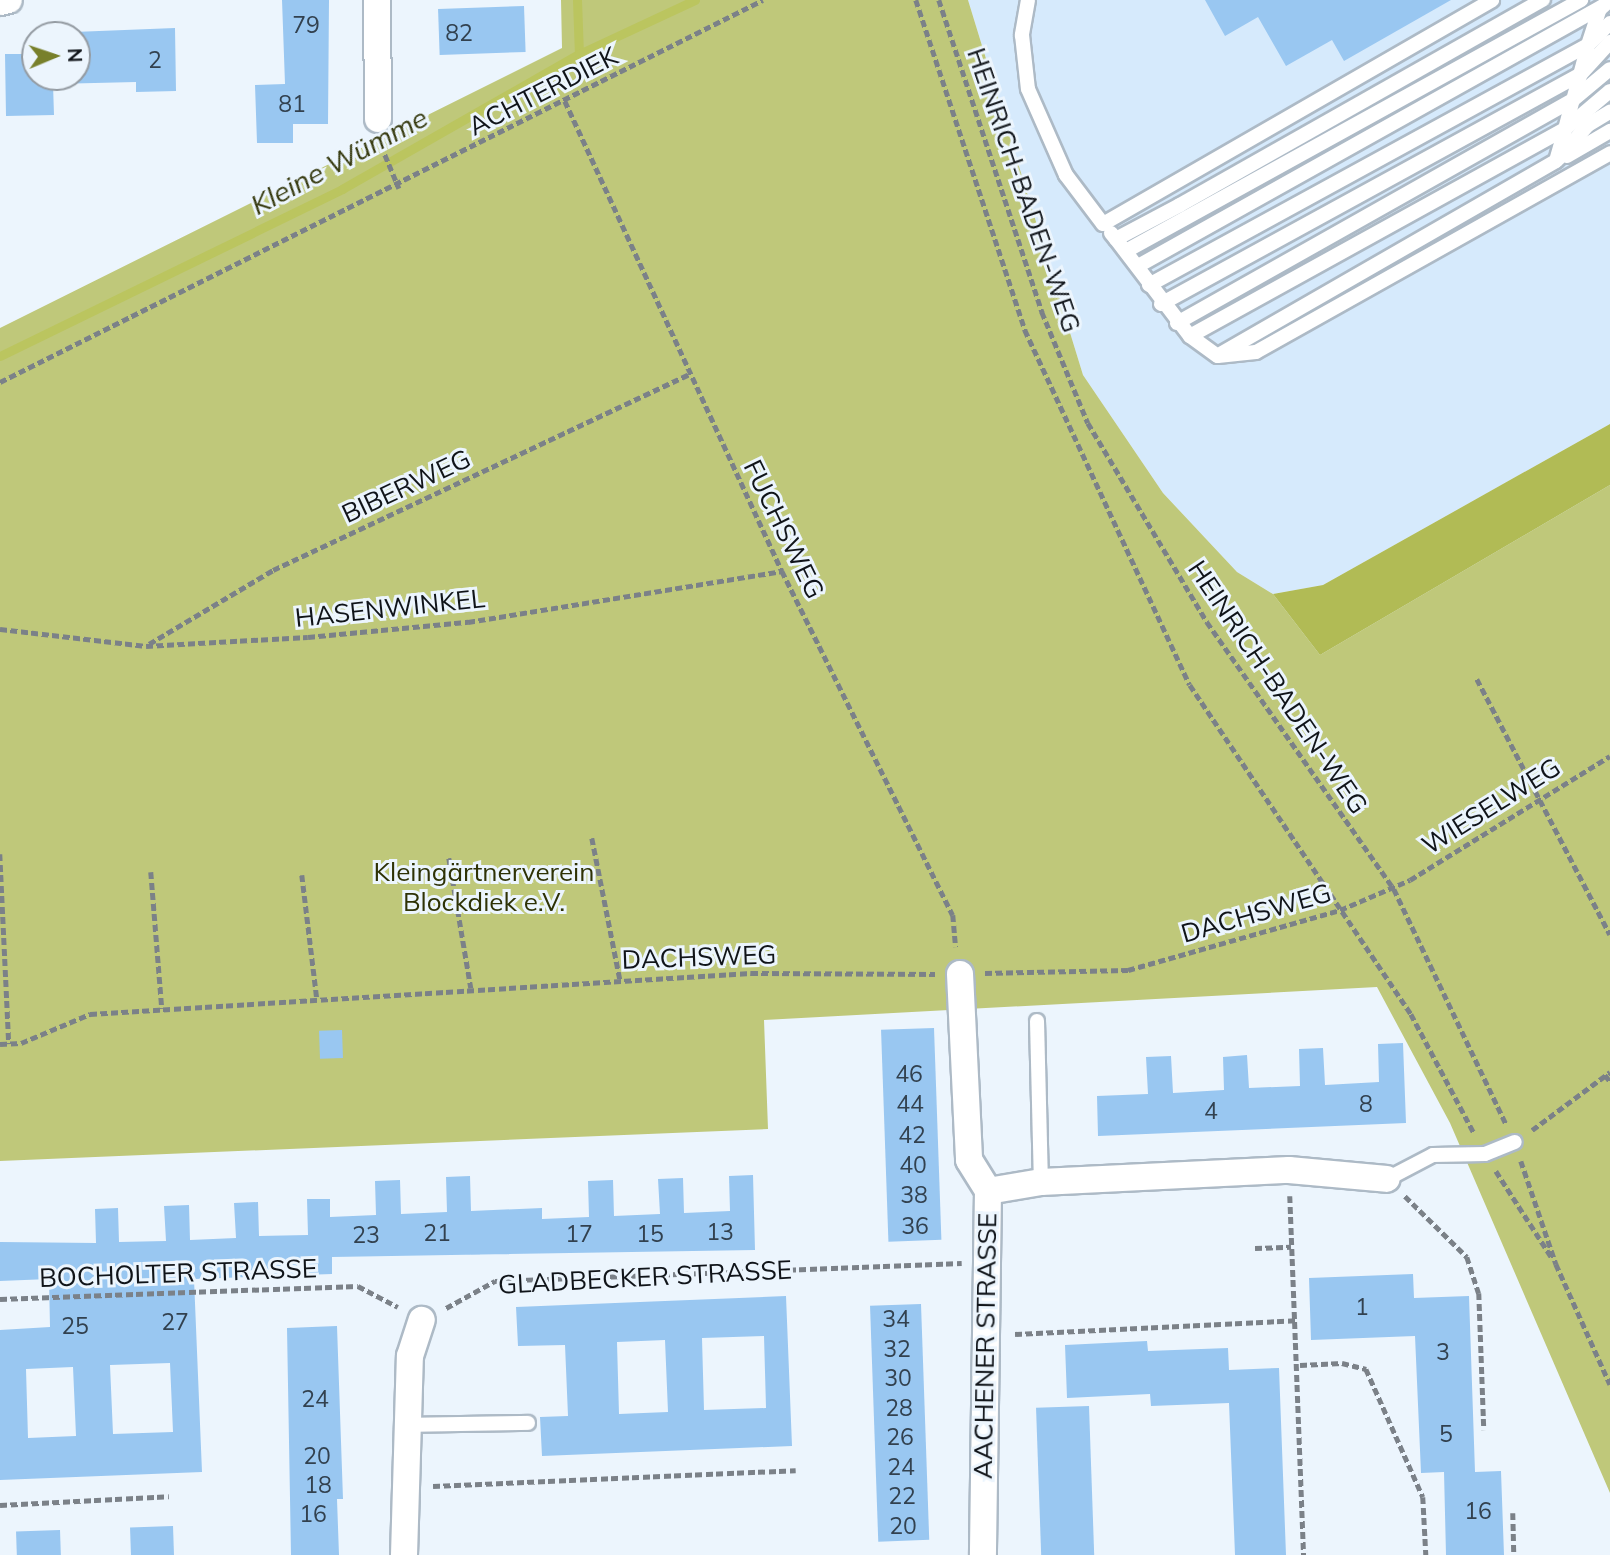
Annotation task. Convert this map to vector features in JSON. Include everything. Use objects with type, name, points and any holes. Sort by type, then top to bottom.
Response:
[{"type":"street","points":[[0,2],[9,0]]},
{"type":"street","points":[[377,0],[379,119]]},
{"type":"street","name":"AACHENER STRASSE","points":[[960,974],[969,1160],[988,1191],[983,1555]]},
{"type":"street","points":[[988,1191],[1041,1182],[1289,1170],[1387,1179]]},
{"type":"street","points":[[404,1555],[410,1356],[422,1320]]},
{"type":"lane","points":[[1028,0],[1022,35],[1028,89],[1066,175],[1138,266],[1161,304],[1190,336],[1217,356],[1255,352],[1610,153]]},
{"type":"lane","points":[[1103,224],[1492,0]]},
{"type":"lane","points":[[1116,239],[1543,0]]},
{"type":"lane","points":[[1126,251],[1581,0]]},
{"type":"lane","points":[[1138,266],[1605,3]]},
{"type":"lane","points":[[1549,187],[1588,45],[1605,3]]},
{"type":"lane","points":[[1149,285],[1588,45],[1610,23]]},
{"type":"lane","points":[[1161,304],[1580,75],[1610,42]]},
{"type":"lane","points":[[1177,323],[1573,100],[1610,69]]},
{"type":"lane","points":[[1190,336],[1565,129],[1610,91]]},
{"type":"lane","points":[[1556,162],[1588,125],[1610,112]]},
{"type":"lane","points":[[1217,356],[1610,131]]},
{"type":"lane","points":[[1037,1020],[1041,1182]]},
{"type":"lane","points":[[1387,1179],[1433,1155],[1485,1154],[1515,1142]]},
{"type":"lane","points":[[408,1425],[528,1423]]},
{"type":"path","name":"ACHTERDIEK","points":[[0,382],[399,188],[763,0]]},
{"type":"path","points":[[916,0],[1025,330],[1078,453],[1190,685],[1411,1014],[1485,1154],[1556,1264]]},
{"type":"path","name":"HEINRICH-BADEN-WEG","points":[[939,0],[1042,312],[1088,423],[1207,622],[1394,889],[1515,1142],[1556,1264],[1610,1384]]},
{"type":"path","name":"FUCHSWEG","points":[[565,101],[782,571],[953,915],[960,974]]},
{"type":"path","points":[[382,151],[399,188]]},
{"type":"path","name":"BIBERWEG","points":[[146,646],[273,570],[689,374]]},
{"type":"path","name":"HASENWINKEL","points":[[0,629],[146,646],[468,622],[782,571]]},
{"type":"path","points":[[1477,679],[1534,798],[1610,934]]},
{"type":"path","name":"WIESELWEG","points":[[1394,889],[1534,798],[1610,756]]},
{"type":"path","points":[[592,838],[620,979]]},
{"type":"path","points":[[0,854],[9,1044]]},
{"type":"path","points":[[449,858],[471,988]]},
{"type":"path","points":[[151,872],[162,1009]]},
{"type":"path","points":[[302,875],[317,999]]},
{"type":"path","name":"DACHSWEG","points":[[0,1044],[9,1044],[90,1014],[471,988],[620,979],[1128,970],[1340,911],[1394,889]]},
{"type":"path","points":[[1515,1142],[1608,1073],[1610,1081]]},
{"type":"path","points":[[1289,1170],[1291,1247],[1300,1365],[1304,1555]]},
{"type":"path","points":[[1387,1179],[1467,1257],[1479,1293],[1484,1430]]},
{"type":"path","points":[[1255,1248],[1291,1247]]},
{"type":"path","name":"GLADBECKER STRASSE","points":[[422,1320],[495,1281],[987,1262]]},
{"type":"path","name":"BOCHOLTER STRASSE","points":[[0,1299],[358,1286],[422,1320]]},
{"type":"path","points":[[985,1335],[1297,1320]]},
{"type":"path","points":[[1300,1365],[1342,1363],[1366,1369],[1423,1497],[1426,1555]]},
{"type":"path","points":[[406,1487],[796,1470]]},
{"type":"path","points":[[0,1505],[169,1496]]},
{"type":"path","points":[[1513,1513],[1514,1555]]},
{"type":"shaded area","points":[[968,0],[1610,0],[1610,424],[1323,585],[1273,594],[1237,572],[1163,493],[1083,375]]},
{"type":"green space","name":"Kleingärtnerverein Blockdiek e.V.","points":[[561,0],[968,0],[1083,375],[1163,493],[1237,572],[1273,594],[1320,655],[1610,485],[1610,1493],[1450,1123],[1377,987],[764,1020],[768,1129],[0,1161],[0,328],[562,48]]},
{"type":"green space","points":[[1610,424],[1610,485],[1320,655],[1273,594],[1323,585]]},
{"type":"building","points":[[282,0],[329,0],[328,124],[293,124],[293,143],[257,143],[255,85],[285,84]]},
{"type":"building","points":[[1205,0],[1451,0],[1344,61],[1332,40],[1286,66],[1258,17],[1225,36]]},
{"type":"building","points":[[524,6],[526,52],[440,55],[438,9]]},
{"type":"building","points":[[175,28],[176,91],[136,92],[136,82],[91,83],[91,31]]},
{"type":"building","points":[[5,54],[21,54],[21,91],[53,91],[54,115],[6,116]]},
{"type":"building","points":[[934,1028],[941,1240],[888,1242],[881,1030]]},
{"type":"building","points":[[342,1030],[343,1058],[320,1059],[319,1031]]},
{"type":"building","points":[[1403,1043],[1406,1123],[1098,1136],[1097,1096],[1148,1094],[1146,1057],[1171,1056],[1173,1093],[1224,1090],[1223,1057],[1247,1055],[1249,1088],[1300,1086],[1299,1049],[1323,1048],[1325,1085],[1379,1082],[1378,1044]]},
{"type":"building","points":[[753,1175],[755,1250],[332,1257],[332,1274],[194,1279],[202,1472],[0,1480],[0,1330],[50,1327],[49,1279],[0,1281],[0,1242],[96,1243],[95,1209],[118,1208],[119,1242],[166,1241],[164,1206],[189,1205],[190,1240],[236,1238],[234,1203],[258,1202],[259,1236],[308,1235],[307,1199],[330,1199],[330,1217],[376,1215],[375,1181],[400,1180],[401,1214],[447,1212],[446,1177],[470,1176],[471,1211],[542,1208],[542,1219],[589,1217],[588,1181],[613,1180],[614,1216],[660,1214],[658,1179],[683,1178],[684,1213],[730,1211],[729,1176]],"holes":[[[170,1363],[173,1432],[113,1434],[110,1365]],[[73,1367],[76,1436],[28,1438],[26,1369]]]},
{"type":"building","points":[[1413,1274],[1414,1298],[1469,1296],[1475,1472],[1501,1471],[1504,1555],[1446,1555],[1444,1472],[1421,1473],[1415,1336],[1311,1340],[1309,1278]]},
{"type":"building","points":[[786,1296],[792,1446],[542,1456],[540,1417],[568,1416],[565,1345],[518,1346],[516,1307]],"holes":[[[764,1336],[766,1408],[704,1410],[702,1338]],[[665,1340],[668,1412],[619,1414],[617,1342]]]},
{"type":"building","points":[[921,1304],[929,1540],[878,1542],[870,1306]]},
{"type":"building","points":[[337,1326],[343,1499],[337,1499],[339,1555],[291,1555],[287,1328]]},
{"type":"building","points":[[1147,1341],[1148,1351],[1228,1348],[1229,1370],[1279,1368],[1286,1555],[1235,1555],[1229,1403],[1151,1406],[1150,1394],[1067,1398],[1065,1345]]},
{"type":"building","points":[[1089,1406],[1094,1555],[1041,1555],[1036,1408]]},
{"type":"building","points":[[173,1526],[174,1555],[131,1555],[130,1528]]},
{"type":"building","points":[[60,1530],[61,1555],[17,1555],[16,1532]]},
{"type":"waterway","points":[[577,0],[579,54]]},
{"type":"waterway","name":"Kleine Wümme","points":[[0,356],[342,189],[579,54],[695,0]]}]
